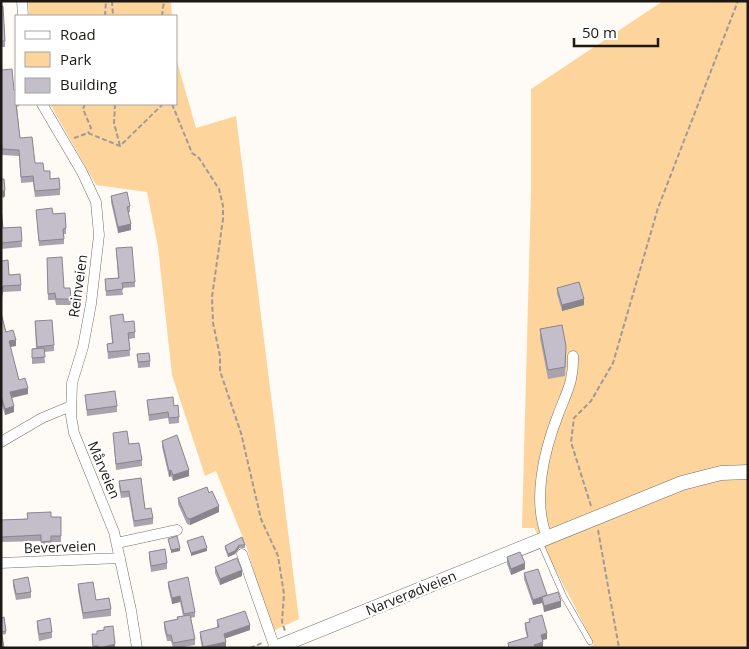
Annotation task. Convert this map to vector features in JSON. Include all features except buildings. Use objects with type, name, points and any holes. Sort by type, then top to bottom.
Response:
[{"type":"main road","name":"Narverødveien","points":[[274,645],[289,642],[543,538],[593,512],[682,483],[720,473],[748,472]]},
{"type":"street","points":[[22,1],[23,15]]},
{"type":"street","name":"Reinveien","points":[[43,105],[90,187],[96,202],[99,221],[91,304],[83,347],[72,383],[71,406]]},
{"type":"street","points":[[543,538],[540,495],[552,432],[570,387],[574,371],[573,356]]},
{"type":"street","points":[[1,442],[42,418],[71,406]]},
{"type":"street","name":"Mårveien","points":[[71,406],[74,434],[100,493],[117,543],[137,648]]},
{"type":"street","points":[[117,543],[177,530]]},
{"type":"street","points":[[242,554],[274,645]]},
{"type":"street","name":"Beverveien","points":[[1,563],[120,558]]},
{"type":"lane","points":[[543,538],[564,597],[590,642]]},
{"type":"path","points":[[105,15],[106,1]]},
{"type":"path","points":[[112,1],[113,15]]},
{"type":"path","points":[[162,15],[164,1]]},
{"type":"path","points":[[619,648],[593,512],[571,442],[574,418],[591,401],[613,363],[658,208],[738,1]]},
{"type":"path","points":[[63,142],[88,133],[91,128],[83,109],[85,105]]},
{"type":"path","points":[[114,105],[114,123],[120,146]]},
{"type":"path","points":[[120,146],[162,105]]},
{"type":"path","points":[[172,105],[192,153],[199,158],[219,189],[221,197],[223,219],[212,297],[213,323],[220,356],[220,371],[241,433],[261,520],[278,556],[284,594],[282,622],[289,642]]},
{"type":"path","points":[[88,133],[120,146]]},
{"type":"path","points":[[250,648],[274,645]]},
{"type":"green space","points":[[28,1],[171,1],[172,15],[29,15]]},
{"type":"green space","points":[[663,1],[748,1],[748,648],[588,648],[594,644],[534,528],[522,528],[531,191],[531,89]]},
{"type":"green space","points":[[178,65],[196,128],[236,116],[299,619],[271,632],[247,548],[216,471],[205,476],[172,375],[158,247],[147,192],[96,185],[51,105],[178,105]]}]
